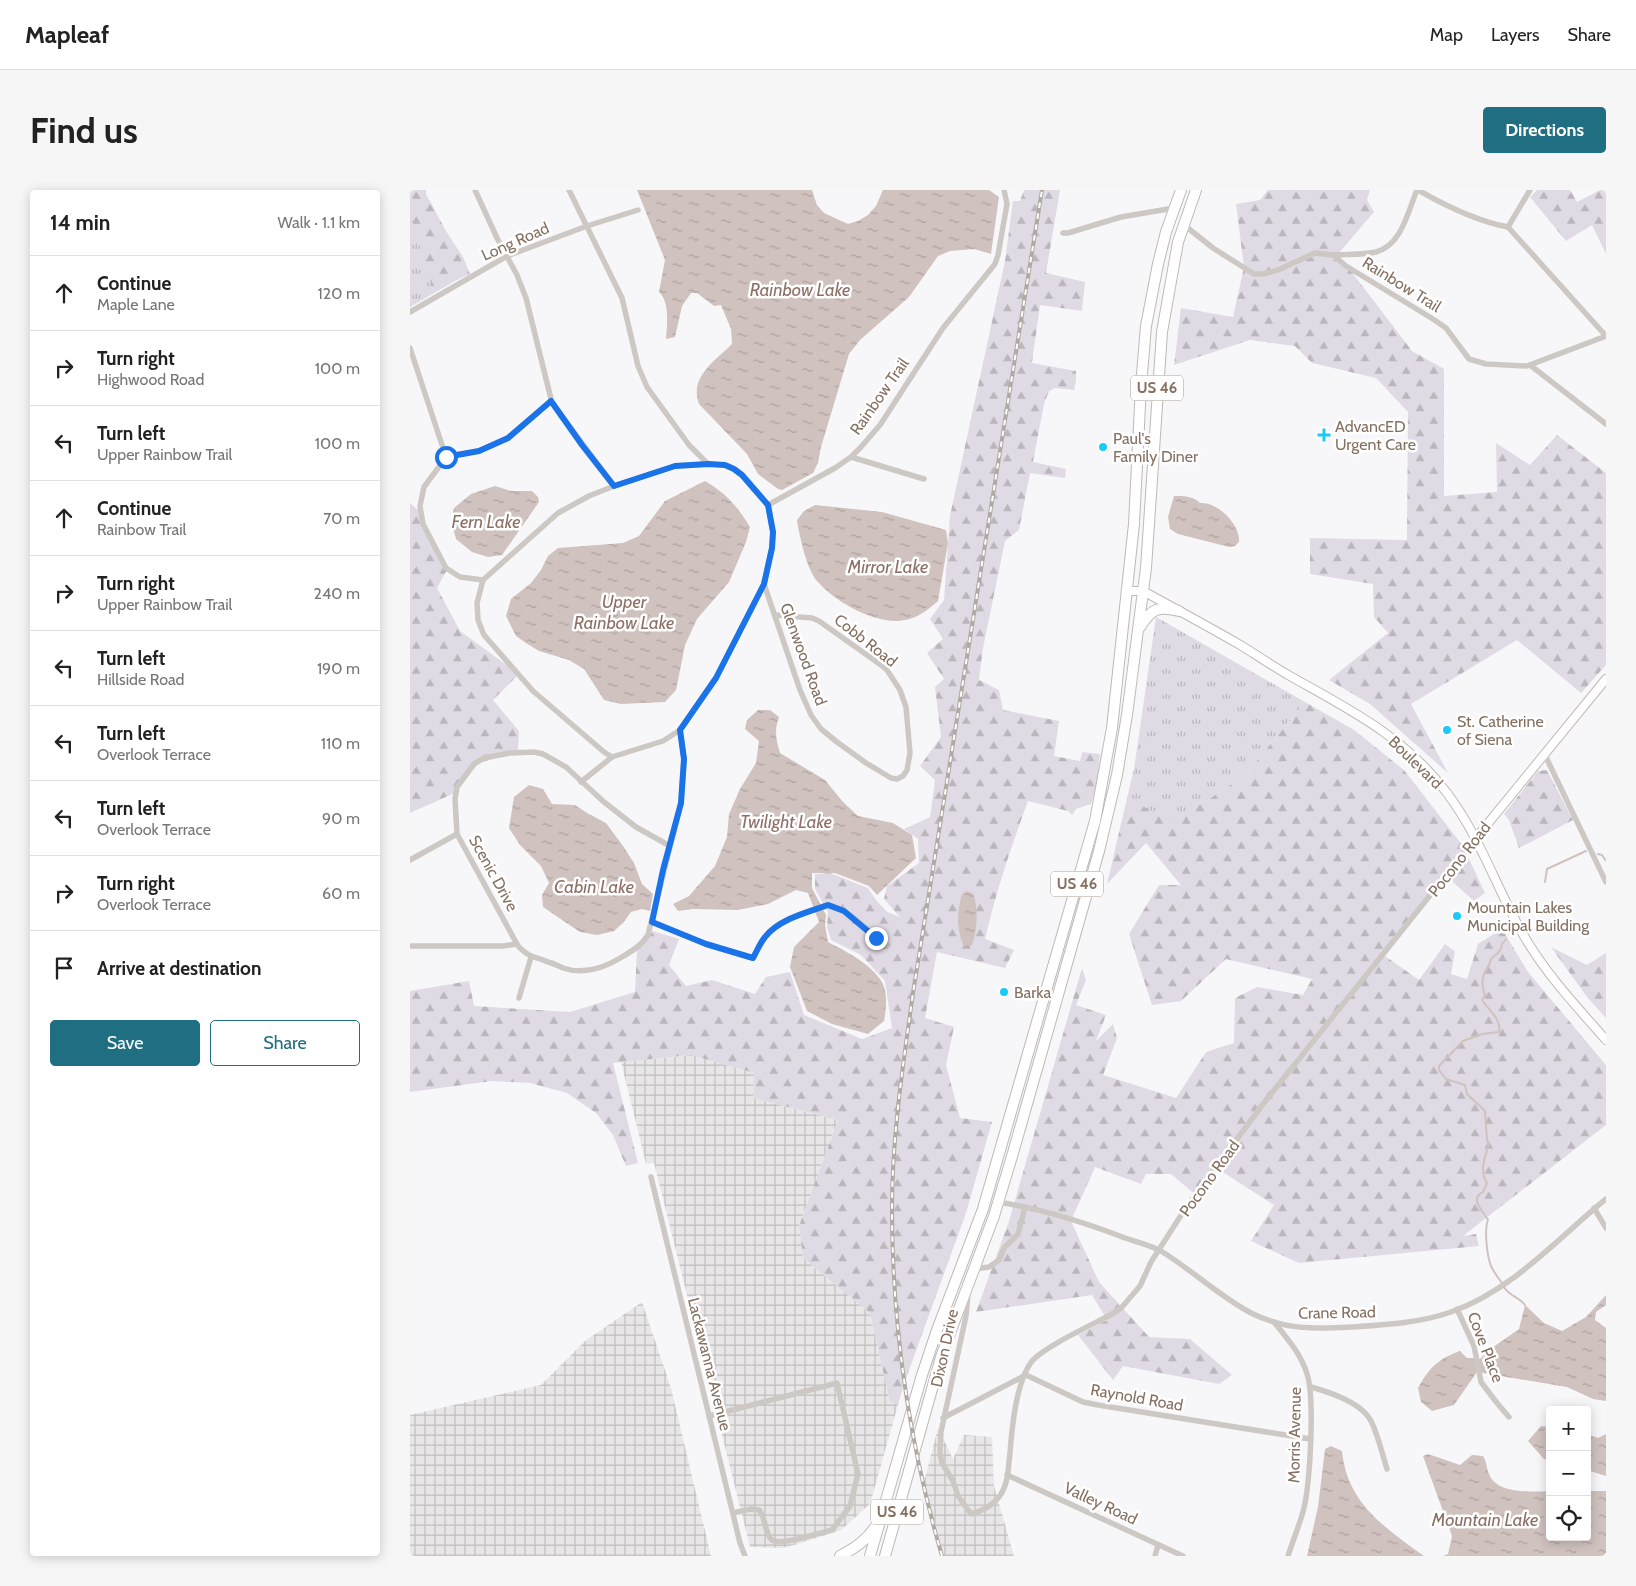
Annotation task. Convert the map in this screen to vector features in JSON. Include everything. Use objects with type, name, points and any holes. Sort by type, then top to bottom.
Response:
[{"type":"highway","name":"US 46","points":[[870,1556],[934,1339],[983,1210],[1092,830],[1112,728],[1127,592],[1138,475],[1140,386],[1144,339],[1158,264],[1181,190]]},
{"type":"highway","name":"US 46","points":[[885,1556],[954,1319],[969,1284],[998,1202],[1099,852],[1117,775],[1127,716],[1143,591],[1150,512],[1159,351],[1167,295],[1178,242],[1196,190]]},
{"type":"highway","points":[[1138,630],[1147,616],[1159,608],[1180,612]]},
{"type":"highway","points":[[840,1556],[869,1536],[882,1516]]},
{"type":"main road","points":[[1127,592],[1143,591]]},
{"type":"main road","name":"Boulevard","points":[[1143,591],[1374,724],[1396,741],[1446,792],[1476,838],[1525,938],[1559,986],[1606,1040]]},
{"type":"main road","name":"Pocono Road","points":[[1476,838],[1606,679]]},
{"type":"street","points":[[475,190],[517,275],[526,298],[551,401],[614,486]]},
{"type":"street","points":[[569,190],[622,298],[638,366],[647,387],[689,446],[708,464]]},
{"type":"street","name":"Rainbow Trail","points":[[768,505],[851,457],[880,425],[943,328],[995,264],[1008,204],[1004,190]]},
{"type":"street","points":[[1184,225],[1213,248],[1254,274],[1263,274],[1278,270],[1315,253],[1333,255],[1374,253],[1381,250],[1391,244],[1404,225],[1418,190],[1457,211],[1508,226],[1606,336]]},
{"type":"street","points":[[1508,226],[1530,190]]},
{"type":"street","points":[[1063,233],[1121,217],[1174,208]]},
{"type":"street","name":"Long Road","points":[[410,312],[507,256],[587,226],[638,210]]},
{"type":"street","name":"Rainbow Trail","points":[[1333,255],[1346,266],[1446,328],[1469,359],[1486,364],[1504,366],[1530,365],[1606,336]]},
{"type":"street","points":[[410,348],[446,457]]},
{"type":"street","points":[[1530,365],[1606,424]]},
{"type":"street","points":[[483,580],[460,577],[446,568],[423,524],[420,506],[424,487],[446,457],[479,451],[508,438],[551,401]]},
{"type":"street","points":[[851,457],[924,479]]},
{"type":"street","points":[[581,782],[612,756],[662,741],[680,730],[716,678],[764,584],[772,548],[773,532],[768,505],[742,475],[725,465],[675,466],[589,496],[558,513],[483,580],[477,610],[484,635],[533,691],[604,752],[612,756]]},
{"type":"street","name":"Glenwood Road","points":[[764,584],[800,690],[811,715],[821,729],[866,763],[891,778],[897,779]]},
{"type":"street","name":"Cobb Road","points":[[775,615],[812,618],[819,621],[881,665],[895,680],[906,707],[910,753],[907,770],[903,776],[897,779]]},
{"type":"street","name":"Scenic Drive","points":[[670,846],[636,827],[581,782],[566,767],[534,752],[510,753],[484,758],[474,764],[457,787],[457,834],[517,944],[530,957],[564,968],[598,969],[625,956],[644,942],[648,935],[681,803],[684,759],[680,730]]},
{"type":"street","points":[[1544,753],[1606,882]]},
{"type":"street","points":[[410,860],[457,834]]},
{"type":"street","name":"Pocono Road","points":[[943,1418],[940,1432],[942,1463],[953,1481],[958,1496],[971,1514],[983,1510],[999,1498],[1004,1489],[1008,1475],[1017,1398],[1031,1363],[1043,1352],[1099,1322],[1122,1307],[1140,1286],[1158,1250],[1212,1171],[1263,1104],[1476,838]]},
{"type":"street","points":[[652,922],[706,944],[753,958],[760,945],[772,930],[792,919],[828,905],[844,911],[876,938],[888,945]]},
{"type":"street","points":[[410,946],[503,946],[517,944]]},
{"type":"street","points":[[519,998],[530,957]]},
{"type":"street","name":"Lackawanna Avenue","points":[[651,1177],[732,1513],[740,1543],[746,1556]]},
{"type":"street","name":"Crane Road","points":[[998,1202],[1026,1206],[1086,1224],[1158,1250],[1235,1304],[1274,1322],[1300,1328],[1385,1325],[1441,1315],[1477,1301],[1504,1284],[1548,1251],[1606,1199]]},
{"type":"street","points":[[974,1269],[989,1267],[999,1260],[1004,1248],[1018,1234],[1026,1206]]},
{"type":"street","points":[[1594,1208],[1606,1228]]},
{"type":"street","name":"Dixon Drive","points":[[943,1418],[965,1324],[969,1284]]},
{"type":"street","name":"Cove Place","points":[[1457,1309],[1475,1350],[1478,1374],[1490,1394],[1509,1417]]},
{"type":"street","name":"Morris Avenue","points":[[1274,1322],[1288,1339],[1302,1362],[1310,1388],[1310,1439],[1304,1508],[1288,1556]]},
{"type":"street","points":[[943,1418],[1026,1376]]},
{"type":"street","name":"Raynold Road","points":[[1026,1376],[1083,1402],[1098,1406],[1310,1439]]},
{"type":"street","points":[[709,1416],[837,1383],[858,1474],[850,1506],[836,1526],[832,1530],[783,1542],[775,1542],[770,1539],[763,1514],[759,1510],[751,1509],[732,1513]]},
{"type":"street","points":[[1310,1388],[1337,1396],[1359,1408],[1370,1419],[1387,1469]]},
{"type":"street","name":"Valley Road","points":[[1008,1475],[1183,1556]]},
{"type":"street","points":[[1155,1556],[1158,1545]]},
{"type":"shaded area","points":[[691,1055],[754,1073],[753,1098],[838,1120],[799,1226],[803,1258],[870,1313],[890,1402],[898,1405],[870,1504],[841,1530],[782,1548],[750,1547],[654,1163],[646,1164],[621,1062]]},
{"type":"shaded area","points":[[642,1302],[671,1388],[711,1556],[410,1556],[410,1415],[541,1385],[585,1341]]},
{"type":"shaded area","points":[[938,1428],[953,1459],[964,1435],[992,1437],[994,1486],[1014,1556],[944,1556],[924,1482]]},
{"type":"green space","points":[[410,190],[426,190],[426,194],[463,257],[470,274],[433,290],[412,219],[410,220]]},
{"type":"green space","points":[[1024,190],[1060,190],[1046,273],[1085,282],[1082,311],[1040,305],[1032,363],[1076,371],[1076,381],[1074,390],[1055,388],[1049,391],[1044,404],[1033,462],[1066,469],[1065,478],[1030,473],[1019,530],[1005,541],[983,648],[979,680],[999,690],[1003,710],[1059,721],[1054,756],[1080,761],[1082,752],[1100,754],[1097,783],[1091,804],[1076,809],[1072,815],[1068,811],[1028,801],[1004,870],[985,939],[1014,950],[1005,968],[937,952],[925,1018],[954,1027],[946,1065],[960,1118],[992,1122],[966,1213],[898,1405],[890,1402],[870,1313],[803,1258],[799,1226],[838,1120],[753,1098],[754,1073],[691,1055],[613,1063],[638,1163],[626,1166],[613,1135],[596,1113],[567,1093],[530,1083],[492,1081],[410,1092],[410,991],[469,981],[474,1006],[570,1012],[635,992],[637,950],[653,931],[679,939],[669,965],[686,986],[712,980],[755,994],[766,977],[790,972],[804,1015],[862,1039],[892,1028],[885,981],[861,955],[831,940],[827,927],[828,912],[815,889],[815,874],[830,873],[868,888],[887,912],[900,917],[884,899],[887,886],[919,863],[918,839],[904,829],[930,817],[935,780],[920,766],[941,737],[935,687],[944,679],[927,653],[943,639],[930,619],[944,600],[950,516],[1005,261],[1013,201],[1020,201]]},
{"type":"green space","points":[[1268,190],[1370,190],[1367,200],[1374,212],[1338,254],[1412,351],[1444,369],[1444,496],[1497,492],[1496,443],[1530,465],[1557,435],[1606,473],[1606,665],[1581,693],[1517,640],[1411,704],[1448,773],[1370,704],[1329,680],[1388,633],[1374,617],[1373,584],[1310,574],[1310,538],[1407,540],[1408,412],[1376,378],[1312,363],[1295,346],[1250,340],[1174,365],[1181,308],[1233,317],[1244,267],[1236,204],[1260,200]]},
{"type":"green space","points":[[1537,190],[1570,190],[1577,202],[1600,190],[1606,190],[1606,254],[1592,225],[1566,241],[1530,197]]},
{"type":"green space","points":[[410,210],[467,274],[410,307]]},
{"type":"green space","points":[[410,503],[420,512],[447,570],[437,588],[460,631],[519,674],[493,700],[519,731],[518,751],[473,765],[457,792],[410,813]]},
{"type":"green space","points":[[1156,617],[1305,702],[1246,774],[1171,822],[1127,798],[1134,769]]},
{"type":"green space","points":[[1305,702],[1354,730],[1404,770],[1463,846],[1485,893],[1474,901],[1447,877],[1385,956],[1419,980],[1445,944],[1455,951],[1451,974],[1467,979],[1478,944],[1502,929],[1528,972],[1606,1065],[1606,1125],[1463,1236],[1476,1234],[1479,1246],[1299,1263],[1251,1241],[1274,1205],[1218,1169],[1197,1196],[1171,1174],[1146,1174],[1141,1184],[1095,1167],[1071,1221],[1099,1282],[1149,1337],[1190,1339],[1232,1375],[1219,1384],[1123,1366],[1113,1380],[1078,1335],[1107,1320],[1092,1295],[976,1312],[1009,1221],[1082,968],[1086,980],[1076,1005],[1106,1015],[1096,1041],[1113,1024],[1117,1038],[1103,1075],[1176,1098],[1206,1052],[1234,1043],[1235,998],[1257,987],[1303,995],[1312,979],[1226,959],[1181,1001],[1152,1005],[1129,934],[1159,885],[1181,885],[1146,843],[1107,884],[1127,798],[1171,821],[1208,800],[1246,774]]},
{"type":"green space","points":[[1547,770],[1573,820],[1519,848],[1509,820],[1504,814],[1538,771]]},
{"type":"green space","points":[[1551,947],[1587,965],[1606,953],[1606,1018],[1587,997]]},
{"type":"water","name":"Rainbow Lake","points":[[637,190],[812,190],[817,205],[824,213],[848,224],[868,215],[876,206],[883,190],[989,190],[999,197],[991,254],[974,249],[950,251],[938,256],[909,297],[860,340],[849,354],[818,463],[813,473],[782,490],[758,474],[747,454],[699,404],[698,386],[705,370],[732,344],[731,329],[721,305],[714,306],[697,293],[691,293],[682,306],[675,337],[666,339],[666,308],[659,292],[665,260]]},
{"type":"water","name":"Upper Rainbow Lake","points":[[705,481],[731,501],[750,527],[746,542],[729,582],[697,619],[685,645],[676,690],[665,702],[621,704],[604,700],[584,669],[569,660],[539,651],[516,636],[506,616],[511,599],[531,583],[541,570],[548,556],[558,548],[623,543],[639,536],[665,501]]},
{"type":"water","name":"Fern Lake","points":[[495,486],[511,491],[532,491],[538,497],[539,502],[502,555],[488,557],[472,552],[456,539],[451,521],[454,508],[471,494]]},
{"type":"water","points":[[1174,496],[1192,498],[1220,510],[1227,515],[1236,528],[1239,542],[1235,546],[1229,547],[1178,534],[1170,529],[1168,517]]},
{"type":"water","name":"Mirror Lake","points":[[815,505],[882,512],[946,530],[948,543],[938,601],[919,615],[905,620],[894,621],[857,611],[834,597],[813,576],[804,552],[797,520],[804,511]]},
{"type":"water","name":"Twilight Lake","points":[[758,710],[770,710],[779,717],[776,735],[780,753],[825,780],[843,802],[858,816],[893,823],[912,835],[916,858],[877,895],[869,886],[835,873],[812,873],[812,888],[826,915],[825,925],[828,942],[865,964],[877,975],[884,986],[886,1001],[884,1021],[868,1034],[832,1024],[807,1011],[790,967],[794,947],[819,922],[808,893],[796,890],[768,904],[738,910],[693,909],[678,911],[673,904],[689,896],[715,866],[727,837],[729,814],[740,789],[756,763],[759,741],[745,729],[747,720]]},
{"type":"water","name":"Cabin Lake","points":[[529,785],[543,789],[552,804],[575,805],[606,823],[634,863],[642,884],[653,894],[650,911],[642,909],[631,912],[614,931],[597,935],[580,932],[543,907],[542,895],[549,883],[541,866],[520,845],[509,828],[514,797]]},
{"type":"water","points":[[967,891],[973,894],[977,912],[974,939],[972,945],[968,947],[964,946],[961,940],[958,920],[962,894]]},
{"type":"water","points":[[1606,1295],[1606,1305],[1596,1312],[1595,1320],[1606,1328],[1606,1401],[1593,1399],[1567,1387],[1477,1372],[1454,1405],[1432,1411],[1421,1402],[1418,1388],[1435,1365],[1446,1357],[1460,1351],[1467,1358],[1480,1359],[1489,1350],[1519,1329],[1525,1305],[1544,1323],[1562,1331],[1586,1317]]},
{"type":"water","points":[[1541,1426],[1546,1427],[1546,1459],[1544,1459],[1528,1441]]},
{"type":"water","points":[[1606,1434],[1606,1476],[1591,1471],[1591,1435],[1598,1438]]},
{"type":"water","name":"Mountain Lake","points":[[1331,1446],[1342,1451],[1345,1469],[1351,1485],[1370,1512],[1395,1535],[1424,1556],[1307,1556],[1318,1507],[1325,1449]]},
{"type":"water","name":"Mountain Lake","points":[[1428,1454],[1460,1465],[1472,1455],[1483,1456],[1489,1474],[1493,1481],[1499,1485],[1515,1490],[1546,1491],[1546,1541],[1591,1541],[1591,1491],[1606,1491],[1606,1556],[1443,1556],[1448,1554],[1452,1536],[1423,1456]]},
{"type":"waterway","points":[[1545,882],[1547,869],[1586,851]]},
{"type":"waterway","points":[[1598,854],[1602,855],[1606,861]]},
{"type":"waterway","points":[[1502,1283],[1491,1266],[1486,1236],[1488,1220],[1477,1202],[1477,1198],[1483,1192],[1487,1183],[1483,1174],[1484,1158],[1489,1144],[1487,1140],[1485,1111],[1467,1094],[1465,1085],[1446,1079],[1439,1070],[1439,1066],[1463,1041],[1482,1034],[1499,1032],[1497,1019],[1482,1000],[1485,996],[1483,980],[1491,959],[1500,951],[1506,939]]},
{"type":"waterway","points":[[1504,1287],[1525,1305]]},
{"type":"railway","points":[[942,1556],[920,1471],[899,1340],[893,1252],[892,1181],[899,1100],[913,993],[1042,190]]},
{"type":"place","name":"AdvancED Urgent Care","points":[[1324,435]]},
{"type":"place","name":"Paul's Family Diner","points":[[1103,447]]},
{"type":"place","name":"St. Catherine of Siena","points":[[1447,730]]},
{"type":"place","name":"Mountain Lakes Municipal Building","points":[[1457,916]]},
{"type":"place","name":"Barka","points":[[1004,992]]},
{"type":"route","points":[[446,457],[479,451],[508,438],[551,401],[614,486],[675,466],[685,465],[725,465],[742,475],[768,505],[773,532],[769,564],[764,584],[724,664],[694,712],[680,730],[684,759],[681,803],[663,870],[652,922],[706,944],[753,958],[765,936],[772,930],[792,919],[828,905],[844,911],[876,938]]}]
